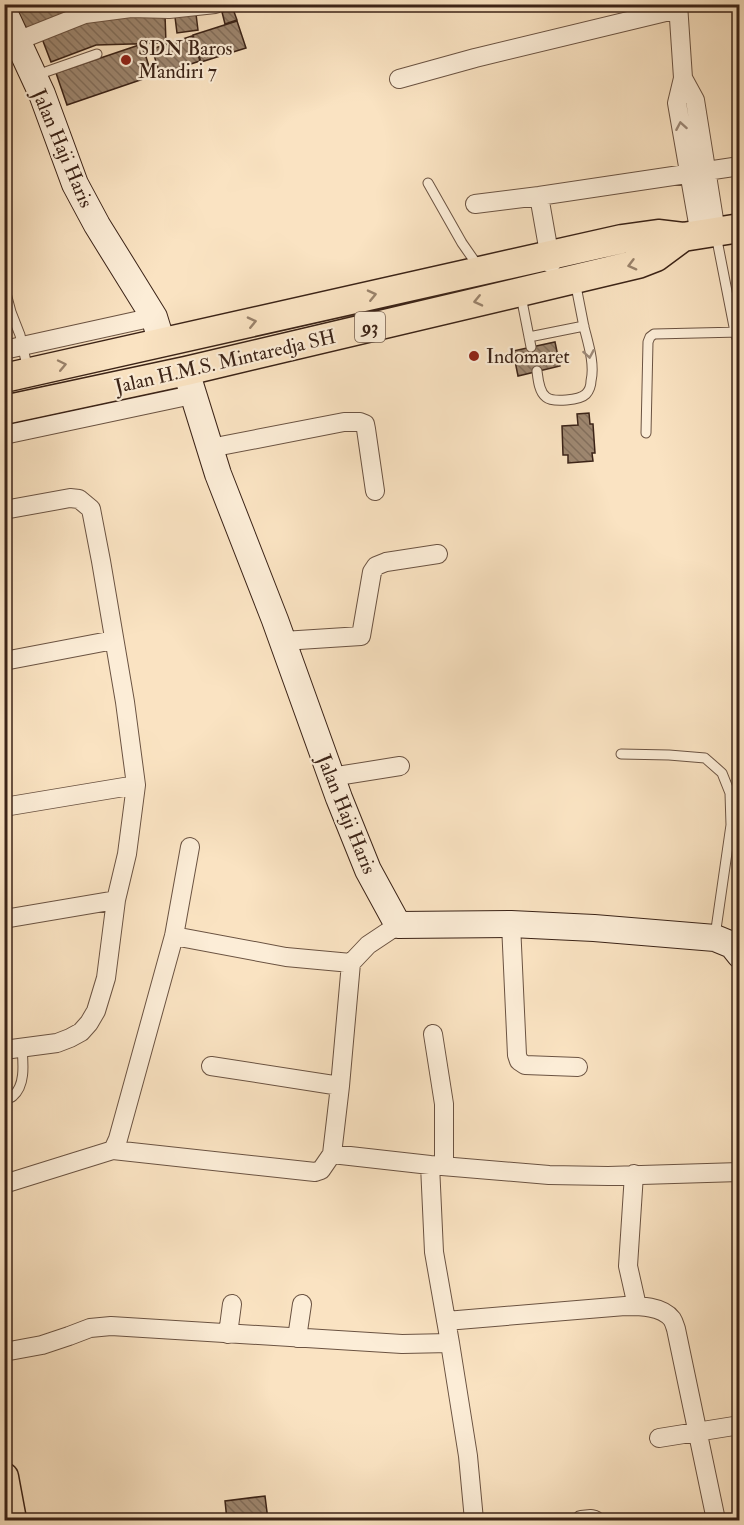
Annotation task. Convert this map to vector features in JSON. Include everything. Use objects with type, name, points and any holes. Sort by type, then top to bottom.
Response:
[{"type":"main road","name":"Jalan H.M.S. Mintaredja SH","points":[[19,365],[158,330],[481,271],[622,238],[658,234],[710,233]]},
{"type":"main road","name":"Jalan H.M.S. Mintaredja SH","points":[[4,410],[189,383],[520,291],[638,264],[710,233]]},
{"type":"main road","points":[[4,1477],[12,1521]]},
{"type":"street","points":[[17,41],[85,14],[131,8],[169,9],[215,4]]},
{"type":"street","points":[[399,79],[678,7],[683,78],[695,100],[698,173],[710,233]]},
{"type":"street","name":"Jalan Haji Haris","points":[[4,12],[33,76],[75,184],[158,330]]},
{"type":"street","points":[[475,204],[740,166]]},
{"type":"street","points":[[539,196],[550,255],[565,281]]},
{"type":"street","points":[[4,350],[19,365]]},
{"type":"street","points":[[4,435],[189,383]]},
{"type":"street","name":"Jalan Haji Haris","points":[[189,383],[218,474],[283,641],[331,777],[368,870],[398,925]]},
{"type":"street","points":[[210,448],[344,422],[360,422],[365,424],[375,491]]},
{"type":"street","points":[[4,510],[70,498],[79,499],[91,509],[125,702],[136,785],[127,854],[116,900],[106,978],[96,1011],[81,1032],[70,1038],[57,1043],[13,1049]]},
{"type":"street","points":[[283,641],[361,636],[372,572],[376,566],[386,562],[438,554]]},
{"type":"street","points":[[5,658],[114,640]]},
{"type":"street","points":[[331,777],[400,766]]},
{"type":"street","points":[[4,807],[136,785]]},
{"type":"street","points":[[113,1150],[174,936],[190,847]]},
{"type":"street","points":[[4,919],[116,900]]},
{"type":"street","points":[[511,924],[516,1055],[525,1065],[578,1067]]},
{"type":"street","points":[[4,1184],[113,1150],[315,1172],[321,1170],[332,1154],[351,963],[368,945],[398,925],[511,924],[715,938],[732,945],[740,955]]},
{"type":"street","points":[[174,936],[286,957],[351,963]]},
{"type":"street","points":[[433,1034],[444,1104],[437,1166],[434,1252],[468,1456],[474,1521]]},
{"type":"street","points":[[211,1065],[340,1086]]},
{"type":"street","points":[[332,1154],[437,1166],[549,1175],[608,1176],[740,1172]]},
{"type":"street","points":[[634,1174],[628,1266],[637,1306]]},
{"type":"street","points":[[228,1334],[232,1304]]},
{"type":"street","points":[[297,1338],[302,1304]]},
{"type":"street","points":[[446,1321],[637,1306],[657,1310],[672,1319],[716,1521]]},
{"type":"street","points":[[4,1352],[42,1344],[90,1328],[111,1326],[402,1344],[450,1343]]},
{"type":"street","points":[[659,1438],[740,1425]]},
{"type":"street","points":[[581,1521],[591,1519],[595,1521]]},
{"type":"lane","points":[[33,76],[97,54]]},
{"type":"lane","points":[[428,183],[462,243],[481,271]]},
{"type":"lane","points":[[710,233],[740,347]]},
{"type":"lane","points":[[537,371],[540,389],[546,398],[562,400],[580,397],[590,388],[591,357],[584,326],[565,281]]},
{"type":"lane","points":[[4,286],[8,313],[20,335],[19,365]]},
{"type":"lane","points":[[520,291],[530,342],[584,326]]},
{"type":"lane","points":[[646,433],[650,337],[654,334],[737,332]]},
{"type":"lane","points":[[621,754],[705,758],[722,772],[730,793],[731,825],[715,938]]},
{"type":"lane","points":[[4,1100],[14,1095],[22,1076],[24,1064],[13,1049]]},
{"type":"building","points":[[71,4],[73,16],[26,35],[14,5]]},
{"type":"building","points":[[233,9],[237,20],[225,24],[222,12]]},
{"type":"building","points":[[196,14],[198,30],[177,33],[175,17]]},
{"type":"building","points":[[165,15],[166,43],[96,45],[51,62],[41,36],[95,16]]},
{"type":"building","points":[[237,21],[246,48],[201,62],[193,35]]},
{"type":"building","points":[[192,36],[200,61],[160,74],[152,49]]},
{"type":"building","points":[[142,44],[152,76],[67,105],[56,73]]},
{"type":"building","points":[[555,342],[560,366],[518,376],[513,351]]},
{"type":"building","points":[[589,413],[590,424],[593,424],[595,453],[592,453],[593,461],[568,463],[568,455],[563,455],[562,426],[578,425],[577,414]]},
{"type":"building","points":[[265,1496],[268,1520],[227,1520],[225,1501]]},
{"type":"building","points":[[61,1514],[121,1518],[121,1520],[61,1520]]},
{"type":"place","name":"SDN Baros Mandiri 7","points":[[126,60]]},
{"type":"place","name":"Indomaret","points":[[474,356]]}]
